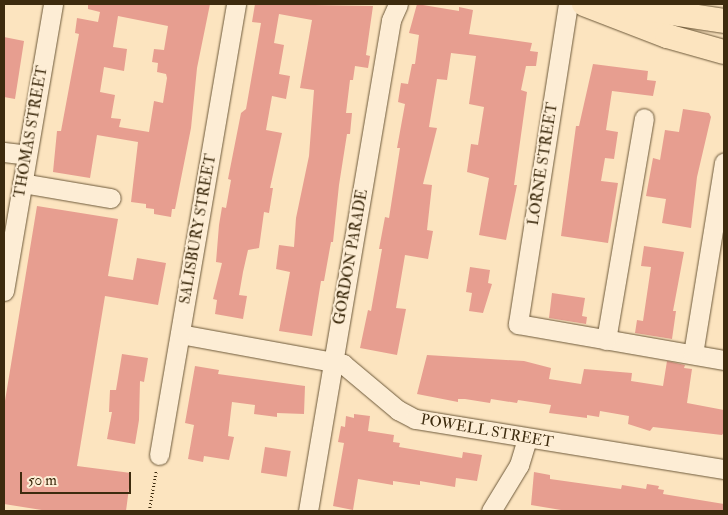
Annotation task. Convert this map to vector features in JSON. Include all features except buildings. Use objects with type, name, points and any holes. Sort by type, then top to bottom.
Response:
[{"type":"main road","points":[[584,4],[668,36],[724,52]]},
{"type":"main road","points":[[612,4],[724,21]]},
{"type":"street","name":"THOMAS STREET","points":[[4,284],[52,4]]},
{"type":"street","name":"SALISBURY STREET","points":[[159,455],[236,4]]},
{"type":"street","name":"GORDON PARADE","points":[[308,511],[391,20],[398,4]]},
{"type":"street","name":"LORNE STREET","points":[[568,4],[518,324],[606,340]]},
{"type":"street","points":[[644,118],[606,340],[724,360]]},
{"type":"street","points":[[4,152],[27,155]]},
{"type":"street","points":[[693,354],[724,162]]},
{"type":"street","points":[[22,183],[111,198]]},
{"type":"street","name":"POWELL STREET","points":[[180,334],[333,361],[354,370],[408,417],[724,469]]},
{"type":"street","points":[[491,511],[518,465],[527,438]]},
{"type":"path","points":[[149,511],[159,455]]}]
